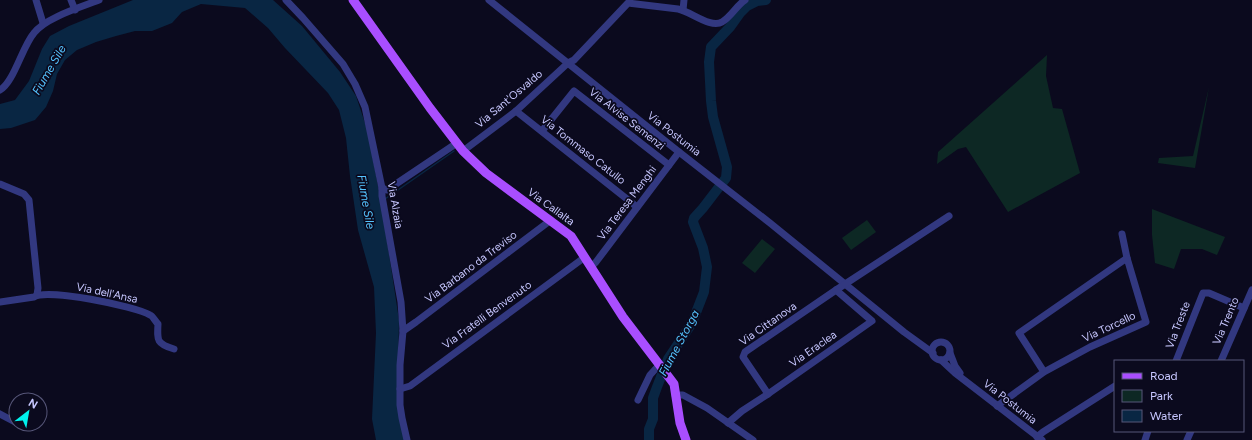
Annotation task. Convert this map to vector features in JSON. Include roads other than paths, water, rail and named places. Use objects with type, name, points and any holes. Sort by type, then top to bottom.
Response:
[{"type":"main road","name":"Via Callalta","points":[[353,0],[430,108],[463,151],[491,177],[571,236],[623,317],[674,384],[680,424],[686,440]]},
{"type":"street","points":[[36,0],[43,24]]},
{"type":"street","points":[[71,0],[75,10]]},
{"type":"street","points":[[0,90],[8,84],[26,44],[34,32],[43,24],[99,0]]},
{"type":"street","name":"Via Postumia","points":[[489,0],[840,279],[845,285],[933,353],[936,358],[941,360],[955,373],[1039,438]]},
{"type":"street","points":[[683,10],[684,0]]},
{"type":"street","points":[[628,4],[683,10],[705,21],[717,24],[722,23],[740,3],[745,0]]},
{"type":"street","name":"Via Alzaia","points":[[288,2],[343,64],[355,84],[365,107],[382,188],[401,302],[402,331],[400,389],[402,418],[407,440]]},
{"type":"street","name":"Via Sant'Osvaldo","points":[[463,151],[516,111],[568,63],[574,60],[628,4]]},
{"type":"street","name":"Via Alvise Semenzi","points":[[542,131],[574,91],[669,166]]},
{"type":"street","name":"Via Tommaso Catullo","points":[[516,111],[637,207]]},
{"type":"street","points":[[382,188],[387,190],[457,143]]},
{"type":"street","name":"Via Teresa Menghi","points":[[591,267],[679,152]]},
{"type":"street","points":[[0,184],[24,194],[29,200],[38,288],[37,295]]},
{"type":"street","points":[[845,285],[949,216]]},
{"type":"street","name":"Via Barbano da Treviso","points":[[402,331],[551,220]]},
{"type":"street","name":"Via Torcello","points":[[997,406],[1044,372],[1090,347],[1146,322],[1127,258],[1122,234]]},
{"type":"street","name":"Via Fratelli Benvenuto","points":[[400,389],[410,386],[585,256]]},
{"type":"street","points":[[1044,372],[1019,333],[1127,258]]},
{"type":"street","name":"Via Cittanova","points":[[768,394],[743,356],[744,354],[845,285]]},
{"type":"street","name":"Via Eraclea","points":[[728,423],[742,411],[872,321],[836,290]]},
{"type":"street","name":"Via Trento","points":[[1221,360],[1252,290]]},
{"type":"street","name":"Via Treste","points":[[1176,360],[1203,293],[1209,293],[1244,308]]},
{"type":"street","name":"Via dell'Ansa","points":[[0,302],[49,294],[122,306],[150,315],[158,324],[158,341],[162,346],[174,349]]},
{"type":"street","name":"Via Postumia","points":[[911,337],[935,344],[943,342],[947,344],[950,348],[950,353],[955,366],[964,380]]},
{"type":"street","points":[[933,353],[932,349],[935,344]]},
{"type":"street","points":[[941,360],[947,358],[950,353]]},
{"type":"street","points":[[638,400],[650,375],[661,365]]},
{"type":"street","points":[[1039,438],[1114,387]]},
{"type":"street","points":[[675,395],[683,395],[688,397],[707,408],[753,440]]},
{"type":"water","name":"Fiume Sile","points":[[133,0],[273,0],[302,26],[340,72],[356,96],[367,129],[381,201],[399,320],[398,378],[405,440],[376,440],[372,419],[376,333],[374,287],[358,230],[346,138],[339,110],[328,93],[268,28],[245,8],[201,4],[182,12],[172,23],[152,31],[135,31],[96,42],[77,50],[65,60],[57,74],[53,91],[46,107],[35,120],[11,128],[0,129],[0,104],[15,100],[29,81],[42,49],[50,36],[69,26]]},
{"type":"waterway","name":"Fiume Storga","points":[[649,440],[649,429],[653,419],[653,398],[657,387],[668,359],[692,323],[704,292],[707,267],[703,248],[693,222],[694,218],[726,178],[727,167],[713,117],[711,101],[709,62],[711,47],[747,6],[757,1],[766,0]]},
{"type":"waterway","points":[[385,199],[454,151]]}]
